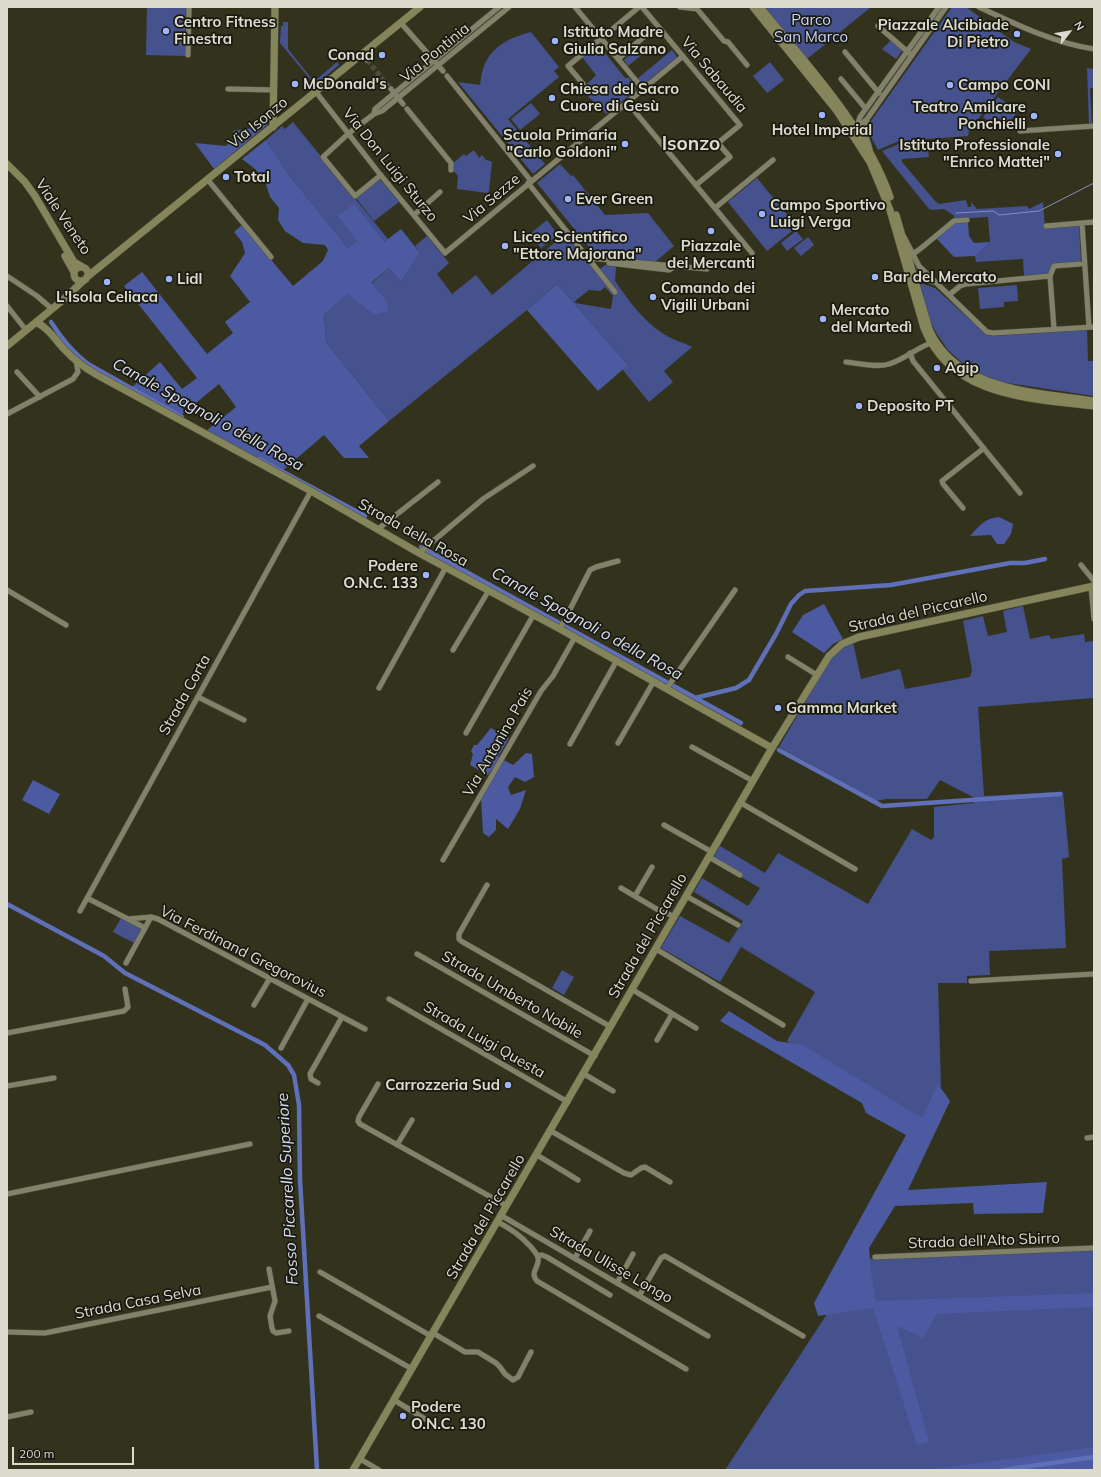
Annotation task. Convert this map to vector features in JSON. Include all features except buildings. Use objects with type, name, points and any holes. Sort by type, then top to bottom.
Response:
[{"type":"street","points":[[188,55],[189,7]]},
{"type":"street","points":[[273,127],[275,7]]},
{"type":"street","name":"Via Isonzo","points":[[7,346],[63,300],[85,279],[420,7]]},
{"type":"street","name":"Via Pontinia","points":[[374,114],[375,109],[392,91],[434,60],[499,7]]},
{"type":"street","name":"Via Pontinia","points":[[381,175],[355,196],[323,157],[349,133],[374,114],[382,111],[509,7]]},
{"type":"street","points":[[574,7],[643,89]]},
{"type":"street","points":[[584,85],[568,66],[638,7]]},
{"type":"street","name":"Via Sabaudia","points":[[642,7],[740,125],[718,143],[730,157],[696,185]]},
{"type":"street","points":[[680,7],[697,8],[724,41],[728,42],[747,65]]},
{"type":"street","points":[[753,7],[871,154]]},
{"type":"street","points":[[760,7],[846,115],[870,162],[884,194],[927,322],[934,338],[948,356],[965,370],[986,381],[1004,386],[1094,401]]},
{"type":"street","points":[[854,131],[860,117],[939,7]]},
{"type":"street","points":[[854,131],[867,119],[946,7]]},
{"type":"street","points":[[979,7],[1041,34],[1072,45],[1094,49]]},
{"type":"street","points":[[401,22],[443,71]]},
{"type":"street","points":[[653,30],[658,26]]},
{"type":"street","points":[[878,26],[912,55]]},
{"type":"street","points":[[618,59],[646,35]]},
{"type":"street","points":[[845,52],[883,96]]},
{"type":"street","points":[[362,54],[367,60]]},
{"type":"street","name":"Via Sezze","points":[[445,253],[683,56]]},
{"type":"street","points":[[447,76],[615,292]]},
{"type":"street","points":[[841,79],[866,109]]},
{"type":"street","points":[[228,89],[274,90]]},
{"type":"street","points":[[392,91],[403,104]]},
{"type":"street","name":"Via Don Luigi Sturzo","points":[[316,92],[445,253]]},
{"type":"street","points":[[627,102],[752,253]]},
{"type":"street","points":[[407,109],[451,163],[451,170]]},
{"type":"street","points":[[846,115],[860,117]]},
{"type":"street","points":[[867,119],[865,133],[871,154],[887,189],[901,233],[922,325],[931,343],[942,358],[973,382],[986,387],[1012,395],[1094,406]]},
{"type":"street","points":[[1020,131],[1027,134],[1094,126]]},
{"type":"street","points":[[714,208],[773,160]]},
{"type":"street","name":"Viale Veneto","points":[[7,164],[31,190],[72,258],[83,267]]},
{"type":"street","name":"Viale Veneto","points":[[7,170],[21,184],[35,203],[74,275]]},
{"type":"street","points":[[208,180],[271,257]]},
{"type":"street","points":[[414,215],[440,192]]},
{"type":"street","points":[[913,254],[954,221],[967,220]]},
{"type":"street","points":[[1046,226],[1094,222]]},
{"type":"street","points":[[901,233],[917,264],[987,332],[993,333],[1092,327],[1082,223]]},
{"type":"street","name":"Via Isonzo","points":[[63,300],[73,285],[75,269],[95,266],[111,258]]},
{"type":"street","points":[[589,260],[707,269]]},
{"type":"street","points":[[1054,329],[1050,276],[1054,266],[1080,264]]},
{"type":"street","points":[[74,275],[77,280],[85,279],[88,273],[83,267]]},
{"type":"street","points":[[911,275],[935,283]]},
{"type":"street","points":[[7,276],[37,296],[52,309]]},
{"type":"street","points":[[950,295],[960,286],[966,284],[1050,276]]},
{"type":"street","points":[[7,306],[26,330]]},
{"type":"street","name":"Strada della Rosa","points":[[45,315],[49,331]]},
{"type":"street","name":"Strada della Rosa","points":[[36,322],[49,331],[62,347],[76,360],[100,376],[311,491],[420,553],[534,614],[772,748]]},
{"type":"street","points":[[846,362],[886,365],[899,360],[931,343]]},
{"type":"street","points":[[910,353],[913,361],[1020,493]]},
{"type":"street","points":[[7,414],[74,378],[78,370],[76,360]]},
{"type":"street","points":[[17,372],[40,397]]},
{"type":"street","points":[[963,508],[942,481],[984,448]]},
{"type":"street","points":[[420,553],[483,499],[533,466]]},
{"type":"street","points":[[378,529],[438,482]]},
{"type":"street","name":"Strada Corta","points":[[80,911],[311,491]]},
{"type":"street","points":[[560,629],[590,570],[618,561]]},
{"type":"street","points":[[1081,565],[1093,585],[1094,619]]},
{"type":"street","points":[[378,688],[446,567]]},
{"type":"street","name":"Strada del Piccarello","points":[[353,1470],[595,1056],[674,916],[772,748],[832,653],[840,645],[852,639],[1093,585]]},
{"type":"street","points":[[7,590],[66,625]]},
{"type":"street","points":[[453,650],[489,590]]},
{"type":"street","points":[[667,688],[735,590]]},
{"type":"street","points":[[466,733],[534,614]]},
{"type":"street","name":"Via Antonino Pais","points":[[443,860],[541,691],[555,673],[575,637]]},
{"type":"street","points":[[788,656],[817,675]]},
{"type":"street","points":[[570,744],[617,660]]},
{"type":"street","points":[[618,743],[654,681]]},
{"type":"street","points":[[198,697],[244,720]]},
{"type":"street","points":[[692,747],[753,781]]},
{"type":"street","points":[[741,803],[855,869]]},
{"type":"street","points":[[664,825],[740,875]]},
{"type":"street","points":[[634,896],[652,867]]},
{"type":"street","points":[[487,885],[459,934],[461,941],[611,1027]]},
{"type":"street","points":[[621,888],[660,911],[674,916]]},
{"type":"street","points":[[686,896],[738,925]]},
{"type":"street","points":[[87,898],[144,928]]},
{"type":"street","points":[[126,964],[151,917]]},
{"type":"street","name":"Via Ferdinand Gregorovius","points":[[128,919],[151,917],[158,919],[364,1029]]},
{"type":"street","points":[[656,949],[783,1025]]},
{"type":"street","name":"Strada Umberto Nobile","points":[[417,954],[595,1056]]},
{"type":"street","points":[[971,981],[1094,974]]},
{"type":"street","points":[[254,1005],[270,978]]},
{"type":"street","points":[[7,1033],[124,1011],[128,1007],[125,989]]},
{"type":"street","points":[[633,990],[696,1028]]},
{"type":"street","points":[[281,1048],[308,999]]},
{"type":"street","name":"Strada Luigi Questa","points":[[389,999],[568,1102]]},
{"type":"street","points":[[657,1040],[672,1014]]},
{"type":"street","points":[[318,1083],[311,1079],[310,1074],[342,1017]]},
{"type":"street","points":[[584,1074],[613,1091]]},
{"type":"street","points":[[7,1086],[54,1078]]},
{"type":"street","points":[[378,1084],[359,1116],[358,1121],[361,1125],[507,1206]]},
{"type":"street","points":[[397,1145],[412,1120]]},
{"type":"street","points":[[551,1131],[624,1174],[631,1174],[645,1167],[670,1182]]},
{"type":"street","points":[[1087,1138],[1094,1137]]},
{"type":"street","points":[[7,1194],[250,1144]]},
{"type":"street","points":[[537,1155],[578,1180]]},
{"type":"street","points":[[500,1219],[521,1236],[538,1256],[546,1257],[610,1295]]},
{"type":"street","name":"Strada Ulisse Longo","points":[[500,1219],[575,1258],[708,1336]]},
{"type":"street","points":[[575,1258],[590,1231]]},
{"type":"street","name":"Strada dell'Alto Sbirro","points":[[875,1257],[1094,1248]]},
{"type":"street","points":[[617,1283],[633,1254]]},
{"type":"street","points":[[538,1256],[538,1261],[533,1274],[537,1281],[686,1369]]},
{"type":"street","points":[[639,1296],[661,1258],[665,1256],[803,1336]]},
{"type":"street","points":[[269,1270],[275,1303],[270,1316],[272,1329],[278,1333],[288,1331]]},
{"type":"street","points":[[320,1272],[465,1352],[478,1352],[496,1362],[505,1374],[513,1380],[518,1377],[531,1352]]},
{"type":"street","name":"Strada Casa Selva","points":[[7,1332],[45,1333],[272,1287]]},
{"type":"street","points":[[319,1316],[412,1369]]},
{"type":"street","points":[[394,1400],[425,1419]]},
{"type":"street","points":[[7,1417],[31,1412]]},
{"type":"street","points":[[360,1459],[379,1470]]},
{"type":"green space","name":"Centro Fitness Finestra","points":[[126,7],[186,7],[185,56],[146,55],[147,8]]},
{"type":"green space","name":"Parco San Marco","points":[[765,7],[871,7],[807,59]]},
{"type":"green space","name":"Campo CONI","points":[[952,7],[966,7],[1014,42],[1031,49],[969,131],[968,136],[899,141],[878,150],[869,133],[871,121]]},
{"type":"green space","points":[[283,22],[288,22],[288,49],[312,79],[315,77],[317,79],[337,62],[339,65],[315,85],[280,43],[281,26],[283,26]]},
{"type":"green space","points":[[531,32],[559,67],[554,71],[559,77],[508,119],[545,164],[533,174],[458,82],[480,85],[482,71],[491,54],[508,40]]},
{"type":"green space","points":[[891,40],[902,51],[896,59],[882,49]]},
{"type":"green space","points":[[600,44],[602,49],[625,78],[629,78],[636,88],[636,90],[606,114],[581,88],[584,87],[596,75],[582,57]]},
{"type":"green space","points":[[648,45],[650,48],[628,66],[624,60],[640,47],[643,48]]},
{"type":"green space","points":[[672,50],[677,57],[643,85],[637,79]]},
{"type":"green space","points":[[770,62],[784,80],[767,93],[753,76]]},
{"type":"green space","points":[[1087,68],[1094,69],[1094,88],[1090,88],[1092,125],[1089,125]]},
{"type":"green space","points":[[998,97],[1018,111],[1005,128],[997,122],[1005,110],[994,125],[983,117]]},
{"type":"green space","points":[[531,103],[540,114],[520,130],[511,119]]},
{"type":"green space","points":[[293,122],[388,239],[384,242],[357,241],[348,248],[288,174],[266,140],[282,126],[285,129]]},
{"type":"green space","points":[[927,142],[929,157],[902,159],[902,162],[935,201],[939,204],[966,200],[968,207],[971,207],[971,202],[977,209],[1027,206],[1029,209],[1043,202],[1045,228],[1079,225],[1081,261],[1052,264],[1048,275],[1024,276],[1023,259],[976,262],[975,256],[990,242],[988,217],[955,219],[953,215],[944,209],[929,209],[882,151],[899,144]]},
{"type":"green space","points":[[474,150],[479,158],[482,155],[486,160],[492,162],[489,191],[487,193],[457,189],[458,176],[453,170],[453,163],[464,154],[466,156]]},
{"type":"green space","points":[[560,164],[571,176],[573,175],[605,215],[648,213],[674,246],[655,262],[597,257],[537,183]]},
{"type":"green space","name":"Campo Sportivo Luigi Verga","points":[[757,178],[797,227],[767,251],[728,202]]},
{"type":"green space","points":[[379,180],[382,181],[399,202],[374,221],[356,198]]},
{"type":"green space","points":[[547,220],[558,235],[541,248],[530,234]]},
{"type":"green space","points":[[796,231],[803,239],[787,251],[781,243]]},
{"type":"green space","points":[[565,234],[596,272],[605,265],[616,266],[615,281],[626,297],[645,319],[660,332],[692,347],[664,371],[673,382],[649,402],[622,369],[628,365],[557,284],[389,421],[326,342],[324,313],[347,293],[374,315],[387,301],[371,284],[389,268],[401,282],[420,253],[415,246],[427,236],[449,263],[437,274],[452,294],[476,275],[492,295]],"holes":[[[605,287],[613,296],[611,309],[575,303],[575,301],[589,290],[600,291]]]},
{"type":"green space","points":[[808,237],[814,245],[801,256],[794,248]]},
{"type":"green space","points":[[920,283],[935,288],[986,334],[991,336],[1087,330],[1088,361],[1094,361],[1094,396],[1001,382],[980,375],[968,368],[948,350],[937,334],[930,321]]},
{"type":"green space","points":[[1017,285],[1018,301],[1004,302],[1004,307],[980,309],[978,288]]},
{"type":"green space","points":[[1023,606],[1030,639],[1049,635],[1051,639],[1084,634],[1085,642],[1094,641],[1094,698],[978,707],[984,796],[1063,792],[1069,857],[1062,859],[1066,948],[989,951],[990,975],[967,976],[967,983],[938,983],[941,1086],[923,1123],[787,1041],[815,992],[741,947],[720,982],[661,948],[680,916],[729,943],[743,921],[694,892],[702,878],[748,906],[760,888],[712,860],[720,846],[765,873],[778,853],[868,904],[912,829],[931,840],[934,837],[934,807],[974,803],[973,797],[940,780],[927,799],[886,799],[876,801],[779,747],[830,661],[835,654],[849,644],[853,642],[861,679],[900,669],[905,689],[970,677],[972,670],[963,621],[983,616],[988,636],[1007,632],[1003,611]]},
{"type":"green space","points":[[121,918],[142,929],[134,943],[113,932]]},
{"type":"green space","points":[[562,970],[574,977],[564,995],[552,988]]},
{"type":"green space","points":[[1094,1250],[1094,1451],[975,1470],[725,1470],[863,1259]]},
{"type":"shaded area","points":[[270,117],[267,125],[214,169],[195,143],[226,146],[234,139],[233,131],[253,128]]},
{"type":"shaded area","points":[[266,140],[288,174],[348,248],[357,241],[338,216],[354,204],[384,242],[401,229],[420,253],[401,282],[389,268],[371,283],[387,301],[388,311],[374,315],[347,294],[324,314],[326,342],[389,421],[359,446],[369,458],[344,458],[324,435],[282,471],[206,431],[236,407],[219,384],[180,416],[131,388],[160,362],[182,389],[197,378],[124,286],[142,272],[207,354],[233,333],[225,322],[250,302],[230,276],[245,253],[242,242],[234,232],[242,225],[293,286],[323,261],[328,250],[325,245],[303,243],[285,231],[278,220],[279,208],[270,197],[264,178],[242,159]]},
{"type":"shaded area","points":[[968,222],[969,236],[974,243],[990,242],[975,256],[954,257],[936,238],[954,224]]},
{"type":"shaded area","points":[[557,284],[628,365],[598,391],[527,310]]},
{"type":"shaded area","points":[[999,517],[1013,524],[1011,534],[1004,544],[997,544],[991,535],[970,536],[986,521]]},
{"type":"shaded area","points":[[824,604],[843,639],[833,644],[824,653],[792,632],[803,615]]},
{"type":"shaded area","points":[[491,728],[509,738],[498,757],[513,765],[526,753],[532,754],[534,777],[525,782],[515,777],[508,787],[511,795],[526,790],[520,809],[508,829],[496,819],[496,830],[489,837],[483,833],[481,799],[496,773],[492,769],[488,775],[470,765],[473,754],[471,751],[474,745],[477,745]]},
{"type":"shaded area","points":[[33,780],[60,794],[49,814],[22,800]]},
{"type":"shaded area","points":[[729,1011],[777,1041],[803,1045],[922,1118],[938,1084],[950,1101],[908,1190],[1047,1182],[1043,1213],[974,1214],[973,1203],[895,1206],[869,1248],[876,1301],[1094,1293],[1094,1307],[937,1314],[923,1338],[897,1326],[929,1442],[917,1445],[873,1308],[818,1316],[814,1303],[906,1135],[866,1113],[862,1103],[720,1021]]},
{"type":"shaded area","points":[[1094,1447],[1094,1470],[927,1470]]},
{"type":"waterway","points":[[956,213],[993,211],[999,215],[1039,211],[1094,183]]},
{"type":"waterway","name":"Canale Spagnoli o della Rosa","points":[[51,322],[67,344],[88,364],[182,417]]},
{"type":"waterway","name":"Canale Spagnoli o della Rosa","points":[[259,459],[365,516]]},
{"type":"waterway","name":"Canale Spagnoli o della Rosa","points":[[421,547],[741,723]]},
{"type":"waterway","points":[[695,698],[736,688],[749,680],[776,634],[791,604],[805,591],[891,585],[1010,563],[1025,563],[1045,559]]},
{"type":"waterway","name":"Canale Spagnoli o della Rosa","points":[[779,750],[882,806],[1060,794]]},
{"type":"waterway","name":"Fosso Piccarello Superiore","points":[[7,904],[104,956],[125,973],[265,1045],[288,1065],[294,1075],[299,1105],[300,1180],[317,1470]]},
{"type":"waterway","name":"Fosso Piccarello Superiore","points":[[1003,1470],[1094,1457]]},
{"type":"tunnel","points":[[646,35],[653,30]]},
{"type":"tunnel","points":[[367,60],[391,89]]},
{"type":"place","name":"Centro Fitness Finestra","points":[[166,31]]},
{"type":"place","name":"Piazzale Alcibiade Di Pietro","points":[[1017,34]]},
{"type":"place","name":"Istituto Madre Giulia Salzano","points":[[555,41]]},
{"type":"place","name":"Conad","points":[[382,55]]},
{"type":"place","name":"McDonald's","points":[[295,84]]},
{"type":"place","name":"Campo CONI","points":[[950,85]]},
{"type":"place","name":"Chiesa del Sacro Cuore di Gesù","points":[[552,98]]},
{"type":"place","name":"Hotel Imperial","points":[[822,115]]},
{"type":"place","name":"Teatro Amilcare Ponchielli","points":[[1034,116]]},
{"type":"place","name":"Scuola Primaria \"Carlo Goldoni\"","points":[[625,144]]},
{"type":"place","name":"Istituto Professionale \"Enrico Mattei\"","points":[[1058,154]]},
{"type":"place","name":"Total","points":[[226,177]]},
{"type":"place","name":"Ever Green","points":[[568,199]]},
{"type":"place","name":"Campo Sportivo Luigi Verga","points":[[762,214]]},
{"type":"place","name":"Piazzale dei Mercanti","points":[[711,231]]},
{"type":"place","name":"Liceo Scientifico \"Ettore Majorana\"","points":[[505,246]]},
{"type":"place","name":"Bar del Mercato","points":[[875,277]]},
{"type":"place","name":"Lidl","points":[[169,279]]},
{"type":"place","name":"L'Isola Celiaca","points":[[107,282]]},
{"type":"place","name":"Comando dei Vigili Urbani","points":[[653,297]]},
{"type":"place","name":"Mercato del Martedì","points":[[823,319]]},
{"type":"place","name":"Agip","points":[[937,368]]},
{"type":"place","name":"Deposito PT","points":[[859,406]]},
{"type":"place","name":"Podere O.N.C. 133","points":[[426,575]]},
{"type":"place","name":"Gamma Market","points":[[778,708]]},
{"type":"place","name":"Carrozzeria Sud","points":[[508,1085]]},
{"type":"place","name":"Podere O.N.C. 130","points":[[403,1416]]},
{"type":"district","name":"Isonzo","points":[[691,144]]}]
